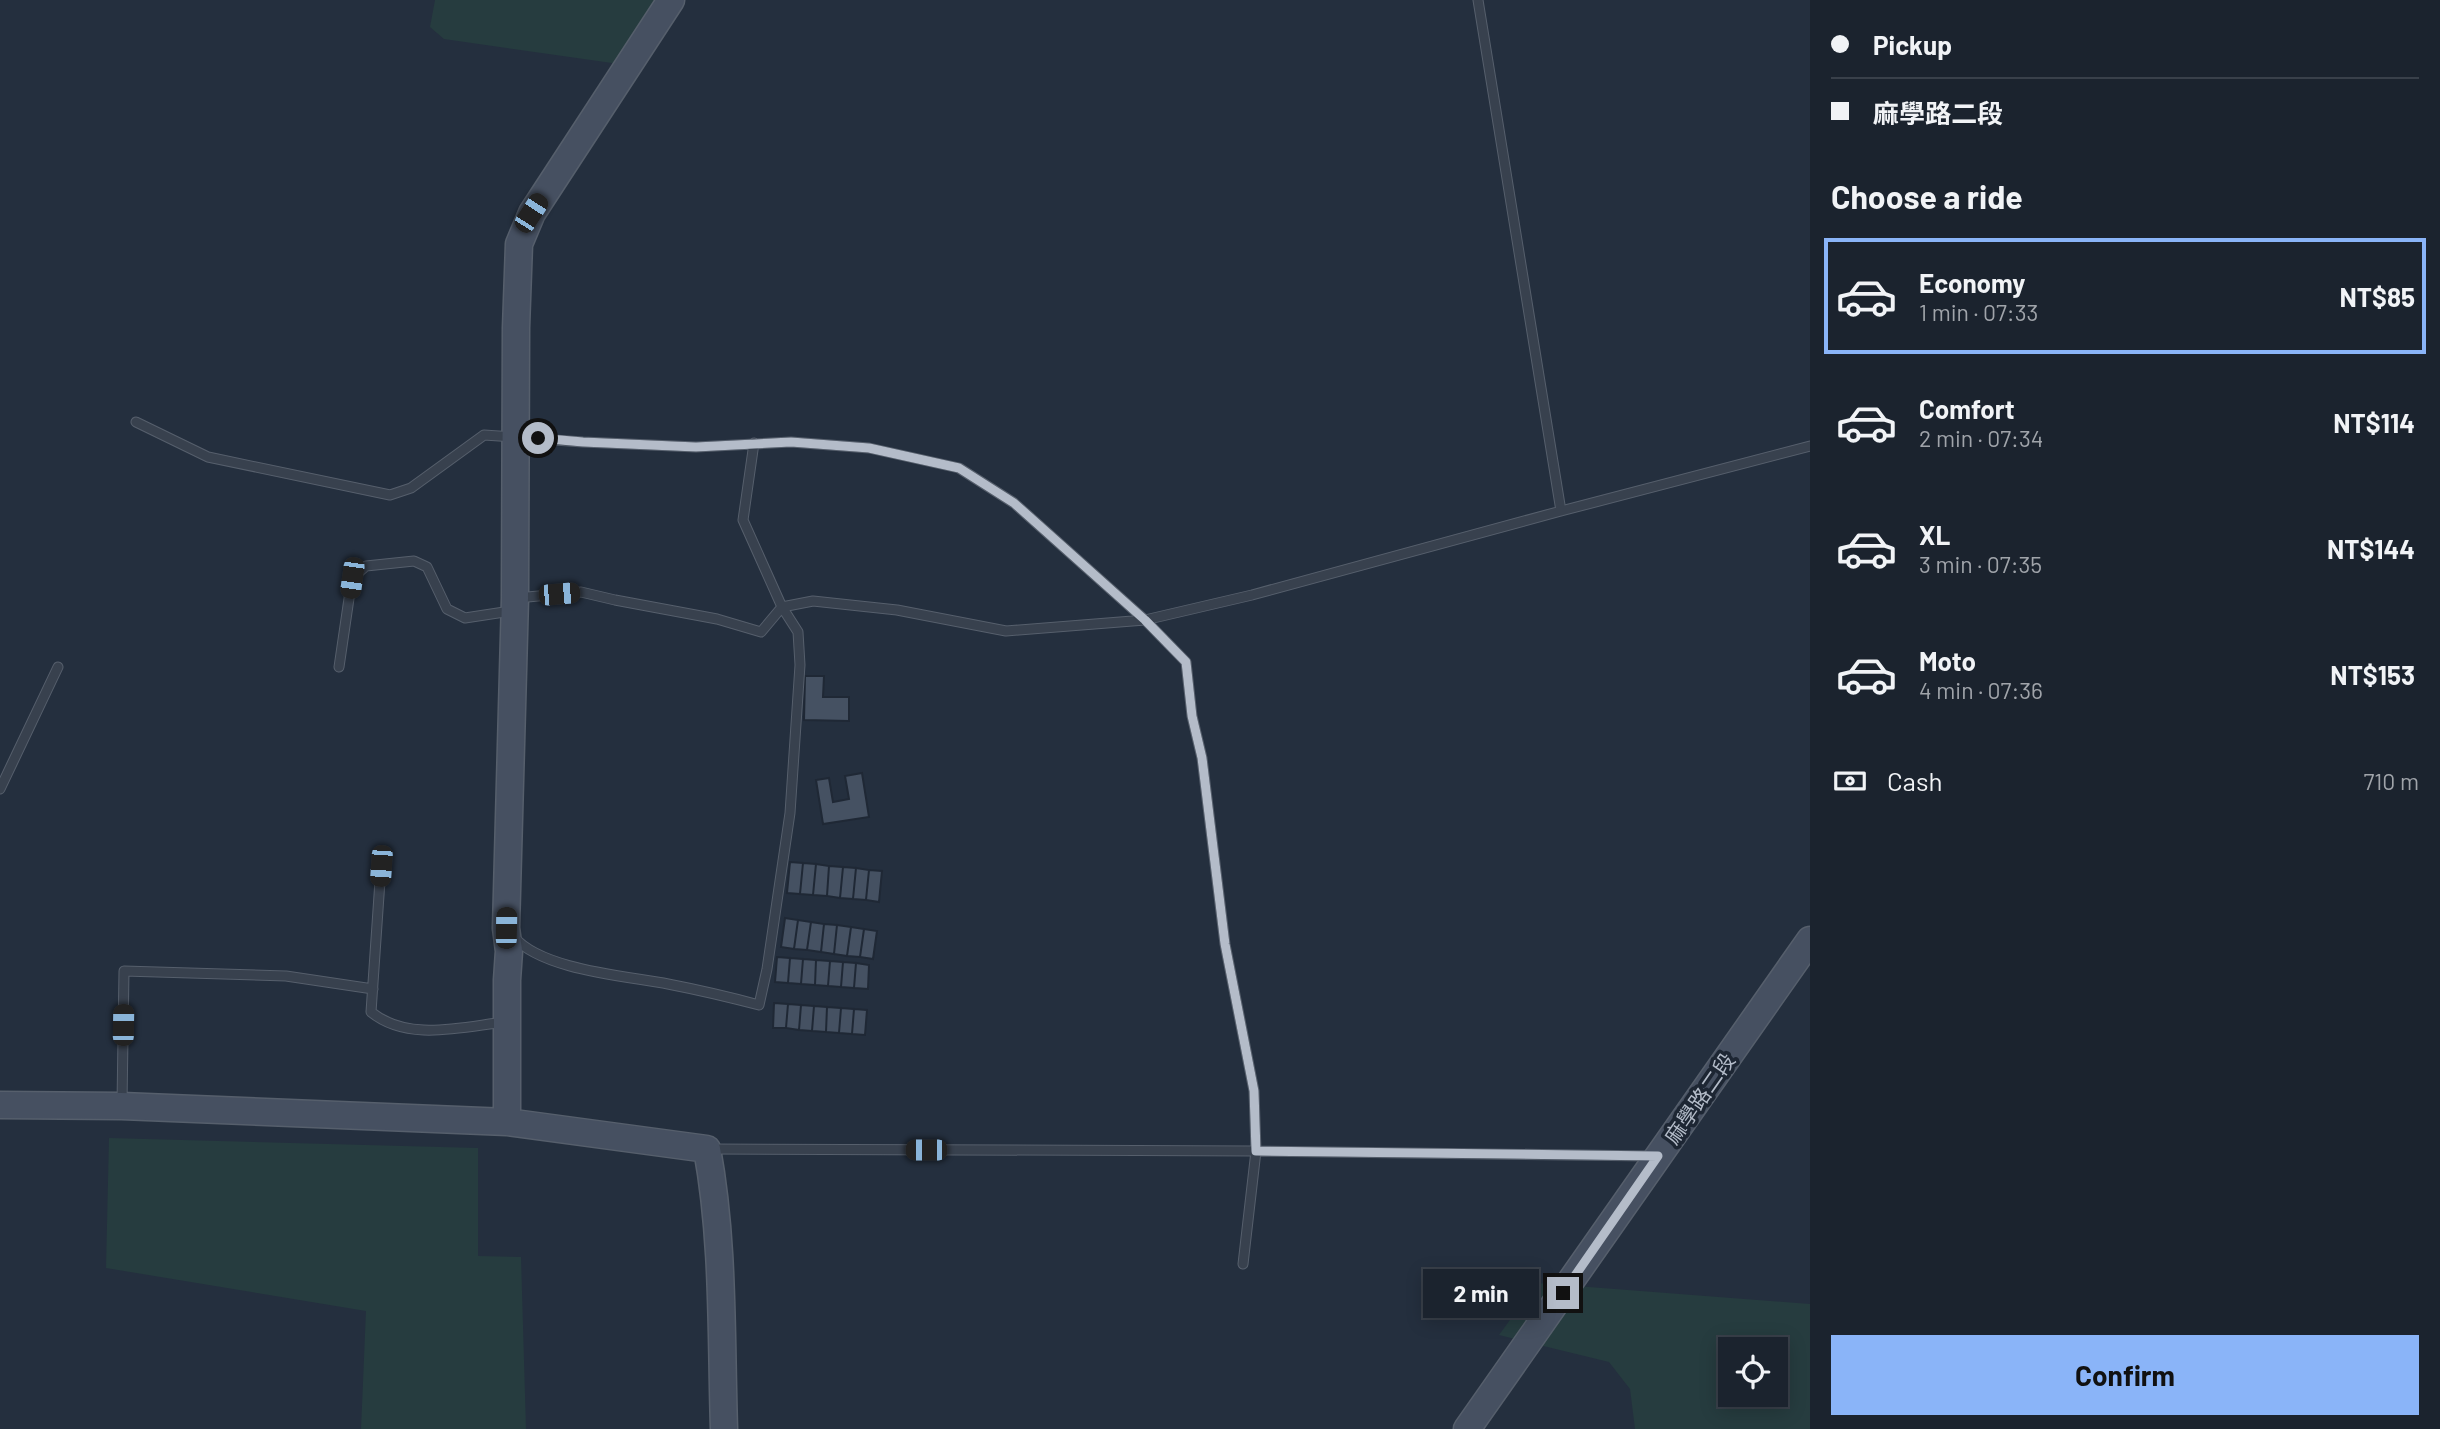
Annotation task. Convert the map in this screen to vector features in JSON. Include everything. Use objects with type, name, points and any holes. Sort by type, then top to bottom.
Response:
[{"type":"street","points":[[507,1122],[506,1022],[509,951],[506,928],[519,244],[531,213],[671,0]]},
{"type":"street","name":"麻學路二段","points":[[1467,1429],[1658,1156],[1802,961],[1810,940]]},
{"type":"street","points":[[0,1105],[122,1106],[507,1122],[707,1149],[714,1186],[720,1269],[724,1429]]},
{"type":"lane","points":[[1478,0],[1561,511]]},
{"type":"lane","points":[[136,422],[208,457],[390,495],[411,488],[484,435],[696,447],[791,442],[869,448],[959,468],[1014,503],[1145,620],[1186,662],[1192,716],[1202,758],[1225,944],[1254,1091],[1256,1151],[1243,1264]]},
{"type":"lane","points":[[506,928],[521,946],[562,965],[758,1005],[767,969],[790,813],[800,666],[798,632],[782,607],[743,520],[754,443]]},
{"type":"lane","points":[[339,667],[352,578],[366,566],[414,561],[427,567],[447,609],[465,618],[514,604],[582,592],[626,603],[717,619],[761,632],[782,607],[813,601],[897,610],[1006,631],[1145,620],[1277,589],[1810,446]]},
{"type":"lane","points":[[0,789],[58,667]]},
{"type":"lane","points":[[381,866],[371,1012],[383,1021],[415,1031],[506,1022]]},
{"type":"lane","points":[[122,1106],[124,971],[286,976],[373,989]]},
{"type":"lane","points":[[707,1149],[1658,1156]]},
{"type":"green space","points":[[435,0],[663,0],[619,64],[444,39],[430,27]]},
{"type":"green space","points":[[109,1138],[478,1148],[478,1256],[521,1257],[526,1429],[361,1429],[366,1311],[106,1268]]},
{"type":"green space","points":[[1537,1283],[1810,1304],[1810,1429],[1635,1429],[1630,1389],[1609,1362],[1499,1335]]},
{"type":"building","points":[[805,676],[824,676],[823,697],[849,697],[849,721],[804,720]]},
{"type":"building","points":[[862,773],[869,817],[823,824],[816,780],[829,778],[833,802],[849,799],[845,776]]},
{"type":"building","points":[[790,862],[803,863],[800,894],[787,893]]},
{"type":"building","points":[[803,863],[816,864],[813,895],[800,894]]},
{"type":"building","points":[[816,864],[829,866],[827,896],[813,895]]},
{"type":"building","points":[[829,866],[843,867],[840,898],[827,896]]},
{"type":"building","points":[[843,867],[856,868],[853,899],[840,898]]},
{"type":"building","points":[[856,868],[869,870],[866,900],[853,899]]},
{"type":"building","points":[[869,870],[882,871],[879,902],[866,900]]},
{"type":"building","points":[[785,918],[798,920],[794,949],[781,947]]},
{"type":"building","points":[[798,920],[811,922],[807,950],[794,949]]},
{"type":"building","points":[[811,922],[824,924],[821,952],[807,950]]},
{"type":"building","points":[[824,924],[837,925],[834,954],[821,952]]},
{"type":"building","points":[[837,925],[851,927],[847,956],[834,954]]},
{"type":"building","points":[[851,927],[864,929],[860,957],[847,956]]},
{"type":"building","points":[[864,929],[877,931],[873,959],[860,957]]},
{"type":"building","points":[[777,957],[790,958],[788,983],[775,982]]},
{"type":"building","points":[[790,958],[803,959],[801,984],[788,983]]},
{"type":"building","points":[[803,959],[816,960],[815,985],[801,984]]},
{"type":"building","points":[[816,960],[830,961],[828,986],[815,985]]},
{"type":"building","points":[[830,961],[843,962],[841,987],[828,986]]},
{"type":"building","points":[[843,962],[856,963],[854,988],[841,987]]},
{"type":"building","points":[[856,963],[869,965],[868,989],[854,988]]},
{"type":"building","points":[[774,1003],[788,1004],[786,1028],[773,1028]]},
{"type":"building","points":[[788,1004],[801,1005],[799,1030],[786,1028]]},
{"type":"building","points":[[801,1005],[814,1006],[812,1031],[799,1030]]},
{"type":"building","points":[[814,1006],[827,1007],[826,1032],[812,1031]]},
{"type":"building","points":[[827,1007],[841,1008],[839,1033],[826,1032]]},
{"type":"building","points":[[841,1008],[854,1009],[852,1034],[839,1033]]},
{"type":"building","points":[[854,1009],[867,1010],[865,1035],[852,1034]]},
{"type":"route","points":[[538,438],[696,447],[791,442],[869,448],[959,468],[1014,503],[1145,620],[1186,662],[1192,716],[1202,758],[1225,944],[1254,1091],[1256,1151],[1658,1156],[1563,1293]]}]
